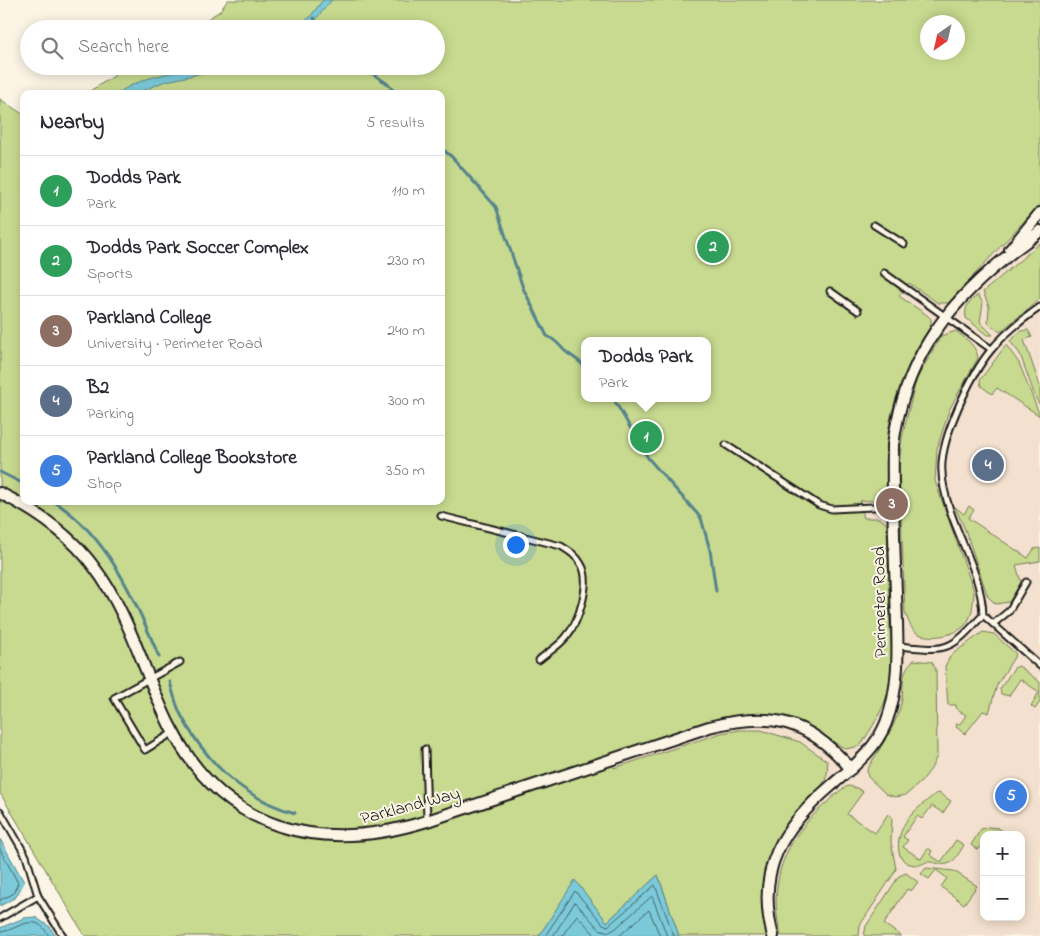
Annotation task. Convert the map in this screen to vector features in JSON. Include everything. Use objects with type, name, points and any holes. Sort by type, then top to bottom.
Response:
[{"type":"street","name":"Perimeter Road","points":[[773,936],[768,909],[768,892],[775,857],[783,838],[801,813],[870,751],[886,723],[896,689],[898,646],[893,506],[893,445],[901,401],[915,363],[946,315],[1004,259],[1040,213]]},
{"type":"street","name":"Perimeter Road","points":[[1004,259],[1040,233]]},
{"type":"street","name":"Parkland Way","points":[[0,493],[20,504]]},
{"type":"street","name":"Parkland Way","points":[[21,505],[42,517],[71,541],[95,567],[121,611],[174,732],[194,764],[213,787],[245,810],[279,826],[311,834],[348,837],[386,832],[427,821],[709,727],[749,719],[771,720],[798,727],[823,741],[851,769]]},
{"type":"lane","points":[[874,225],[904,244]]},
{"type":"lane","points":[[884,273],[946,315],[991,349]]},
{"type":"lane","points":[[830,291],[858,311]]},
{"type":"lane","points":[[1040,307],[991,349],[962,398],[948,434],[941,471],[949,508],[976,576],[983,615],[1040,666]]},
{"type":"lane","points":[[726,445],[819,506],[832,509],[893,506]]},
{"type":"lane","points":[[441,516],[561,546],[575,555],[582,566],[585,577],[576,622],[566,638],[539,660]]},
{"type":"lane","points":[[993,624],[1009,612],[1026,582]]},
{"type":"lane","points":[[898,646],[935,650],[957,643],[983,615]]},
{"type":"lane","points":[[174,732],[145,750],[114,698],[180,662]]},
{"type":"lane","points":[[425,749],[427,821]]},
{"type":"lane","points":[[0,811],[26,856],[38,896],[63,936]]},
{"type":"lane","points":[[0,918],[38,896]]},
{"type":"shaded area","points":[[1040,62],[1040,936],[469,936],[607,756],[726,529]]},
{"type":"green space","points":[[228,0],[1040,0],[1040,204],[948,303],[938,303],[909,283],[899,296],[927,315],[931,319],[931,325],[910,363],[894,404],[888,433],[885,495],[881,500],[860,501],[864,518],[879,518],[887,524],[892,658],[891,681],[887,696],[881,711],[860,746],[846,749],[797,722],[775,716],[748,714],[715,721],[607,756],[614,768],[721,733],[740,730],[761,730],[800,742],[827,761],[827,771],[821,787],[796,812],[781,831],[768,860],[762,890],[763,921],[767,936],[679,936],[658,875],[607,922],[575,881],[539,936],[85,936],[0,793],[0,99],[20,112],[20,505],[445,505],[445,90],[91,90],[116,75],[445,75],[445,20],[206,20],[220,11]]},
{"type":"green space","points":[[1040,243],[1040,299],[1000,332],[988,323],[989,306],[983,292]]},
{"type":"green space","points":[[978,295],[983,303],[980,322],[993,335],[987,335],[966,318],[968,305]]},
{"type":"green space","points":[[1028,330],[1032,337],[1024,340],[1040,386],[1040,405],[1036,399],[1020,354],[1010,341],[1021,331]]},
{"type":"green space","points":[[956,331],[973,346],[978,358],[949,410],[937,449],[935,481],[974,591],[970,618],[961,629],[942,636],[928,636],[917,633],[913,629],[905,612],[899,466],[902,438],[916,380],[941,336]]},
{"type":"green space","points":[[1006,345],[1019,363],[1040,416],[997,388],[992,394],[981,386],[980,380]]},
{"type":"green space","points":[[969,506],[974,510],[968,518],[1028,558],[1034,549],[1040,548],[1040,561],[1016,565],[1021,582],[1009,602],[996,604],[988,597],[966,532],[955,507],[964,514]]},
{"type":"green space","points":[[983,632],[994,634],[1016,654],[997,685],[989,713],[983,711],[965,734],[956,727],[957,723],[960,724],[966,715],[957,710],[956,705],[948,705],[945,666],[951,655]]},
{"type":"green space","points":[[914,660],[932,662],[936,670],[937,756],[931,769],[921,782],[906,795],[895,797],[886,794],[868,777],[867,770],[895,722],[901,704],[904,675],[909,664]]},
{"type":"green space","points":[[1019,666],[1040,682],[1040,702],[1035,709],[1031,706],[1039,692],[1020,679],[1009,696],[1001,694],[1000,689],[1014,668]]},
{"type":"green space","points":[[848,786],[863,792],[847,814],[875,833],[888,814],[892,817],[891,842],[896,869],[860,925],[859,936],[781,936],[776,898],[782,864],[789,848],[798,833],[810,819],[836,794]]},
{"type":"green space","points":[[939,793],[951,801],[943,813],[932,806],[922,819],[917,816],[903,837],[908,840],[903,847],[921,859],[928,848],[932,851],[930,855],[941,862],[956,840],[964,845],[954,860],[947,864],[927,862],[917,865],[908,863],[903,860],[898,847],[903,826],[917,809],[935,794]]},
{"type":"green space","points":[[988,827],[998,828],[1002,831],[980,831],[980,847],[978,850],[971,845],[981,829]]},
{"type":"green space","points":[[926,868],[954,871],[977,886],[964,904],[941,887],[947,878],[936,870],[929,879],[921,874]]},
{"type":"green space","points":[[906,873],[918,882],[911,891],[907,889],[884,924],[901,936],[864,936],[866,926],[899,876]]},
{"type":"water","points":[[323,0],[332,0],[315,20],[306,20]]},
{"type":"water","points":[[162,75],[194,75],[163,82],[144,90],[123,90],[147,79]]},
{"type":"water","points":[[0,839],[24,882],[16,897],[0,906]]},
{"type":"water","points":[[658,875],[679,936],[539,936],[575,880],[607,922]]},
{"type":"water","points":[[35,917],[50,927],[55,936],[0,936],[0,928],[24,918]]},
{"type":"waterway","points":[[374,75],[388,84],[393,90]]},
{"type":"waterway","points":[[445,151],[496,207],[523,288],[547,336],[581,363]]},
{"type":"waterway","points":[[615,402],[648,458],[701,518],[710,550],[716,591]]},
{"type":"waterway","points":[[0,472],[20,482]]},
{"type":"waterway","points":[[58,505],[89,531],[118,570],[159,657]]},
{"type":"waterway","points":[[170,682],[181,715],[214,763],[243,788],[259,798],[276,807],[295,813]]},
{"type":"place","name":"Dodds Park Soccer Complex","points":[[713,247]]},
{"type":"place","name":"Dodds Park","points":[[646,437]]},
{"type":"place","name":"B2","points":[[988,465]]},
{"type":"place","name":"Parkland College","points":[[892,504]]},
{"type":"place","name":"Parkland College Bookstore","points":[[1011,796]]}]
